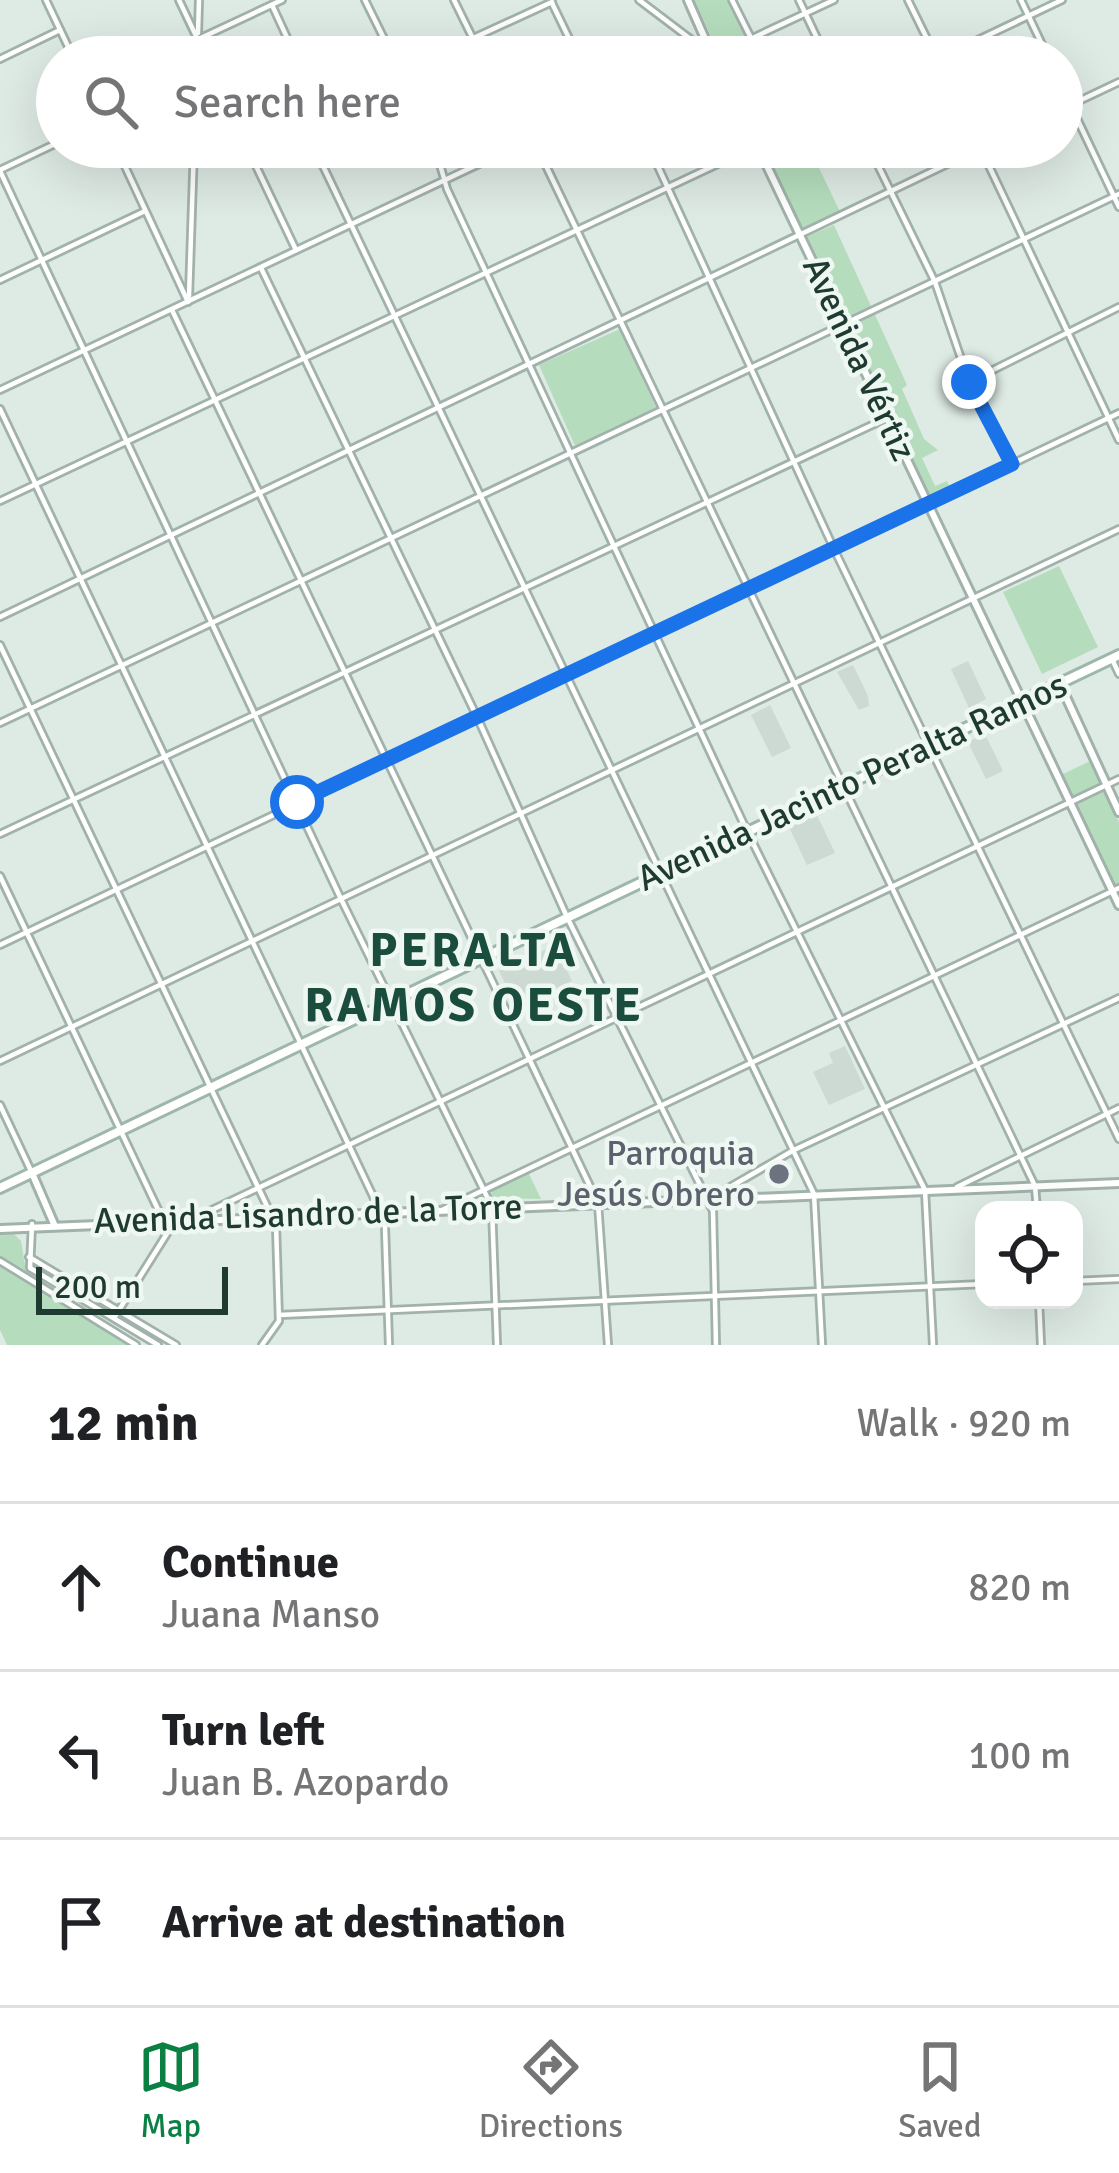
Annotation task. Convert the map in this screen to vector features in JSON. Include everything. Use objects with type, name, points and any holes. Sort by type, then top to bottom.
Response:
[{"type":"main road","name":"Avenida Jacinto Peralta Ramos","points":[[0,1188],[1115,657]]},
{"type":"street","points":[[46,0],[62,36]]},
{"type":"street","points":[[179,0],[196,36]]},
{"type":"street","points":[[198,36],[199,0]]},
{"type":"street","points":[[206,36],[282,0]]},
{"type":"street","points":[[365,0],[383,36]]},
{"type":"street","points":[[454,0],[472,36]]},
{"type":"street","points":[[639,0],[686,36]]},
{"type":"street","points":[[688,0],[704,36]]},
{"type":"street","points":[[732,0],[750,36]]},
{"type":"street","points":[[799,0],[816,36]]},
{"type":"street","points":[[760,36],[834,0]]},
{"type":"street","points":[[908,0],[928,36]]},
{"type":"street","points":[[1021,0],[1038,36]]},
{"type":"street","points":[[985,36],[1062,0]]},
{"type":"street","points":[[477,36],[551,1],[568,36]]},
{"type":"street","points":[[272,5],[286,36]]},
{"type":"street","points":[[47,36],[59,30]]},
{"type":"street","points":[[0,59],[36,41]]},
{"type":"street","points":[[1083,99],[1119,82]]},
{"type":"street","points":[[1083,129],[1119,207]]},
{"type":"street","points":[[36,153],[0,170],[258,713],[341,899],[492,1207],[497,1345]]},
{"type":"street","points":[[126,168],[188,302]]},
{"type":"street","points":[[188,302],[193,168]]},
{"type":"street","points":[[258,168],[296,250]]},
{"type":"street","points":[[324,168],[814,1194],[822,1345]]},
{"type":"street","points":[[442,168],[747,831],[925,1190],[933,1345]]},
{"type":"street","points":[[0,390],[472,168]]},
{"type":"street","points":[[547,168],[888,888],[1035,1186],[1036,1201]]},
{"type":"street","points":[[659,168],[834,549],[1119,1139]]},
{"type":"street","points":[[0,501],[709,168]]},
{"type":"street","name":"Avenida Vértiz","points":[[767,168],[1116,890],[1119,905]]},
{"type":"street","points":[[879,168],[935,282],[969,382],[1012,464]]},
{"type":"street","points":[[0,616],[940,168]]},
{"type":"street","points":[[991,168],[1119,440]]},
{"type":"street","points":[[0,723],[1116,195]]},
{"type":"street","points":[[0,280],[146,211]]},
{"type":"street","points":[[261,268],[432,631],[478,718],[567,917],[709,1198],[716,1345]]},
{"type":"street","points":[[969,382],[1119,308]]},
{"type":"street","points":[[172,310],[598,1203],[608,1345]]},
{"type":"street","points":[[0,409],[380,1211],[389,1345]]},
{"type":"street","points":[[0,945],[1119,413]]},
{"type":"street","points":[[0,834],[524,584],[887,418]]},
{"type":"street","points":[[0,1060],[1119,529]]},
{"type":"street","points":[[0,645],[272,1215],[279,1315],[262,1345]]},
{"type":"street","points":[[1115,657],[1119,674]]},
{"type":"street","points":[[1059,683],[1119,812]]},
{"type":"street","points":[[197,1217],[1119,778]]},
{"type":"street","points":[[0,877],[163,1220]]},
{"type":"street","points":[[444,1209],[1116,890]]},
{"type":"street","points":[[709,1198],[794,1150],[1119,998]]},
{"type":"street","points":[[0,1105],[53,1224]]},
{"type":"street","points":[[952,1189],[1119,1108]]},
{"type":"street","name":"Avenida Lisandro de la Torre","points":[[0,1228],[1119,1183]]},
{"type":"street","points":[[114,1318],[176,1219]]},
{"type":"street","points":[[32,1224],[30,1268],[158,1345]]},
{"type":"street","points":[[29,1257],[176,1345]]},
{"type":"street","points":[[0,1261],[136,1345]]},
{"type":"street","points":[[1083,1281],[1119,1279]]},
{"type":"street","points":[[279,1315],[975,1284]]},
{"type":"street","points":[[1039,1309],[1041,1345]]},
{"type":"shaded area","points":[[968,661],[986,699],[969,708],[951,669]]},
{"type":"shaded area","points":[[853,665],[868,696],[869,706],[859,710],[837,672]]},
{"type":"shaded area","points":[[770,705],[791,748],[772,757],[751,715]]},
{"type":"shaded area","points":[[985,734],[1003,771],[986,779],[968,742]]},
{"type":"shaded area","points":[[817,815],[835,853],[807,865],[789,827]]},
{"type":"shaded area","points":[[555,945],[572,981],[517,1007],[499,971]]},
{"type":"shaded area","points":[[845,1046],[865,1089],[829,1105],[813,1072],[833,1063],[829,1053]]},
{"type":"green space","points":[[694,0],[728,0],[745,36],[711,36]]},
{"type":"green space","points":[[774,168],[819,168],[841,214],[804,232]]},
{"type":"green space","points":[[834,225],[907,385],[902,389],[924,439],[938,450],[922,458],[935,486],[947,481],[951,490],[931,499],[806,237]]},
{"type":"green space","points":[[620,329],[657,410],[576,448],[539,365]]},
{"type":"green space","points":[[1059,566],[1098,647],[1042,674],[1003,592]]},
{"type":"green space","points":[[1090,761],[1119,822],[1119,897],[1061,775]]},
{"type":"green space","points":[[528,1172],[541,1199],[490,1198],[493,1189]]},
{"type":"green space","points":[[10,1230],[21,1241],[27,1277],[136,1345],[7,1345],[0,1330],[0,1231]]},
{"type":"place","name":"Parroquia Jesús Obrero","points":[[779,1174]]},
{"type":"district","name":"PERALTA RAMOS OESTE","points":[[474,978]]},
{"type":"route","points":[[297,802],[1012,464],[969,382]]}]
